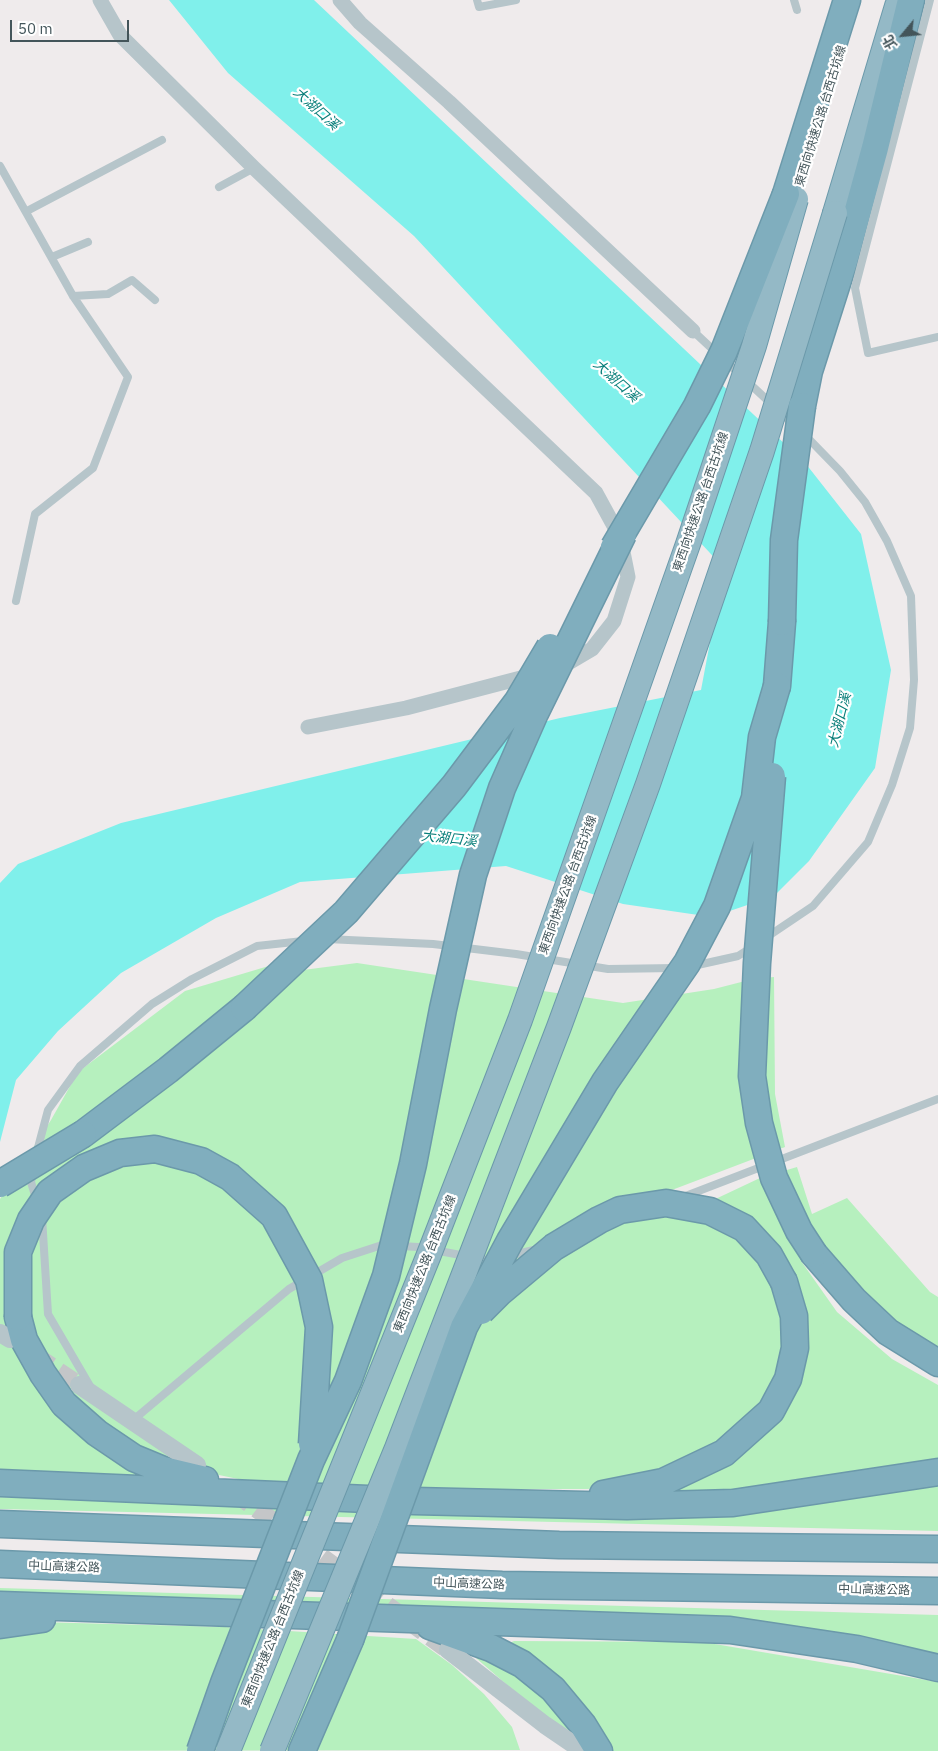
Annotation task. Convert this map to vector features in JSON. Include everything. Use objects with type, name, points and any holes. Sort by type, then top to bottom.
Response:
[{"type":"highway","points":[[200,1751],[224,1683],[311,1460],[348,1381],[386,1276],[413,1164],[443,1009],[473,875],[502,788],[535,713],[623,534],[697,406],[724,351],[791,196],[847,0]]},
{"type":"highway","name":"東西向快速公路 台西古坑線","points":[[228,1751],[424,1266],[520,1020],[688,544],[754,346],[791,196],[829,96],[856,0]]},
{"type":"highway","points":[[272,1751],[396,1448],[566,1008],[648,784],[762,451],[899,0]]},
{"type":"highway","points":[[912,0],[875,148],[844,261],[809,370],[802,406],[784,540],[782,622],[770,818],[757,973],[752,1076],[759,1122],[774,1178],[799,1231],[814,1254],[854,1300],[888,1332],[938,1363]]},
{"type":"highway","points":[[0,1184],[83,1134],[168,1070],[244,1008],[346,912],[454,786],[518,701],[581,596],[623,534]]},
{"type":"highway","points":[[323,1751],[332,1699],[350,1640],[464,1327],[510,1241],[605,1082],[687,963],[717,906],[755,798],[762,737],[777,686]]},
{"type":"highway","points":[[259,1493],[163,1470],[134,1458],[97,1433],[64,1404],[43,1374],[24,1340],[9,1330],[18,1252],[31,1220],[50,1192],[84,1168],[120,1153],[155,1149],[201,1161],[230,1177],[274,1216],[309,1280],[319,1327],[311,1460]]},
{"type":"highway","points":[[414,1501],[456,1495],[539,1498],[612,1493],[663,1482],[724,1453],[771,1411],[788,1379],[795,1348],[794,1316],[784,1282],[769,1255],[744,1228],[710,1211],[666,1204],[620,1210],[567,1238],[499,1293],[464,1327]]},
{"type":"highway","points":[[0,1483],[414,1501],[627,1506],[733,1503],[938,1472]]},
{"type":"highway","points":[[0,1524],[559,1545],[938,1549]]},
{"type":"highway","name":"中山高速公路","points":[[0,1564],[502,1585],[938,1591]]},
{"type":"highway","points":[[0,1605],[216,1614],[730,1630],[857,1649],[938,1668]]},
{"type":"highway","points":[[0,1625],[117,1609]]},
{"type":"highway","points":[[370,1618],[431,1626],[491,1648],[522,1664],[553,1689],[583,1725],[599,1751]]},
{"type":"highway","points":[[302,1751],[350,1640]]},
{"type":"highway","points":[[191,1751],[224,1683]]},
{"type":"street","points":[[100,0],[120,35],[254,168],[596,492],[620,537],[628,577],[614,621],[592,649],[564,667],[406,708],[308,727]]},
{"type":"street","points":[[340,0],[360,23],[450,102],[693,331]]},
{"type":"street","points":[[79,1385],[197,1465]]},
{"type":"street","points":[[448,1650],[545,1725],[583,1751]]},
{"type":"lane","points":[[477,0],[479,7],[516,0]]},
{"type":"lane","points":[[794,0],[796,10]]},
{"type":"lane","points":[[930,0],[855,288],[868,353],[938,337]]},
{"type":"lane","points":[[27,211],[162,140]]},
{"type":"lane","points":[[0,166],[27,211],[73,296],[128,377],[93,468],[35,514],[16,601]]},
{"type":"lane","points":[[219,187],[254,168]]},
{"type":"lane","points":[[52,257],[88,242]]},
{"type":"lane","points":[[73,296],[108,294],[132,280],[155,300]]},
{"type":"lane","points":[[96,1397],[48,1314],[42,1240],[43,1220],[31,1182],[40,1136],[48,1110],[80,1066],[152,1004],[192,979],[257,946],[335,938],[516,954],[608,969],[657,970],[698,965],[738,956],[813,906],[868,842],[892,785],[910,728],[914,680],[911,596],[887,541],[866,502],[818,447],[693,331]]},
{"type":"lane","points":[[636,1216],[938,1099]]},
{"type":"lane","points":[[132,1421],[289,1289],[342,1258],[382,1245],[418,1247],[487,1260],[548,1246],[599,1230]]},
{"type":"green space","points":[[357,963],[623,1003],[714,989],[753,979],[774,977],[775,1094],[785,1147],[664,1193],[673,1219],[760,1178],[797,1167],[812,1214],[847,1198],[930,1292],[938,1297],[938,1365],[819,1251],[801,1261],[837,1312],[892,1359],[938,1385],[938,1464],[720,1496],[646,1500],[786,1398],[796,1282],[772,1288],[785,1316],[786,1360],[774,1391],[744,1427],[684,1465],[643,1480],[588,1489],[429,1489],[273,1483],[243,1480],[166,1464],[114,1435],[70,1398],[38,1344],[27,1292],[32,1247],[25,1212],[7,1328],[19,1360],[59,1414],[133,1467],[137,1477],[0,1478],[0,1199],[51,1120],[78,1072],[185,991],[272,965],[303,970]]},
{"type":"green space","points":[[938,1482],[938,1531],[0,1509],[0,1497],[419,1514]]},
{"type":"green space","points":[[0,1588],[938,1615],[938,1659],[817,1632],[0,1599]]},
{"type":"green space","points":[[0,1621],[225,1627],[416,1639],[452,1665],[484,1694],[512,1727],[520,1750],[0,1751]]},
{"type":"green space","points":[[514,1641],[703,1642],[938,1682],[938,1751],[583,1751],[476,1658]]},
{"type":"water","name":"大湖口溪","points":[[169,0],[314,0],[806,464],[861,534],[891,670],[875,768],[809,861],[774,896],[712,917],[623,904],[506,866],[300,882],[216,918],[121,973],[58,1031],[16,1080],[0,1142],[0,883],[18,864],[121,823],[560,718],[701,690],[724,568],[414,236],[228,73]]},
{"type":"tunnel","points":[[36,1356],[79,1385]]},
{"type":"tunnel","points":[[235,1493],[448,1650]]}]
